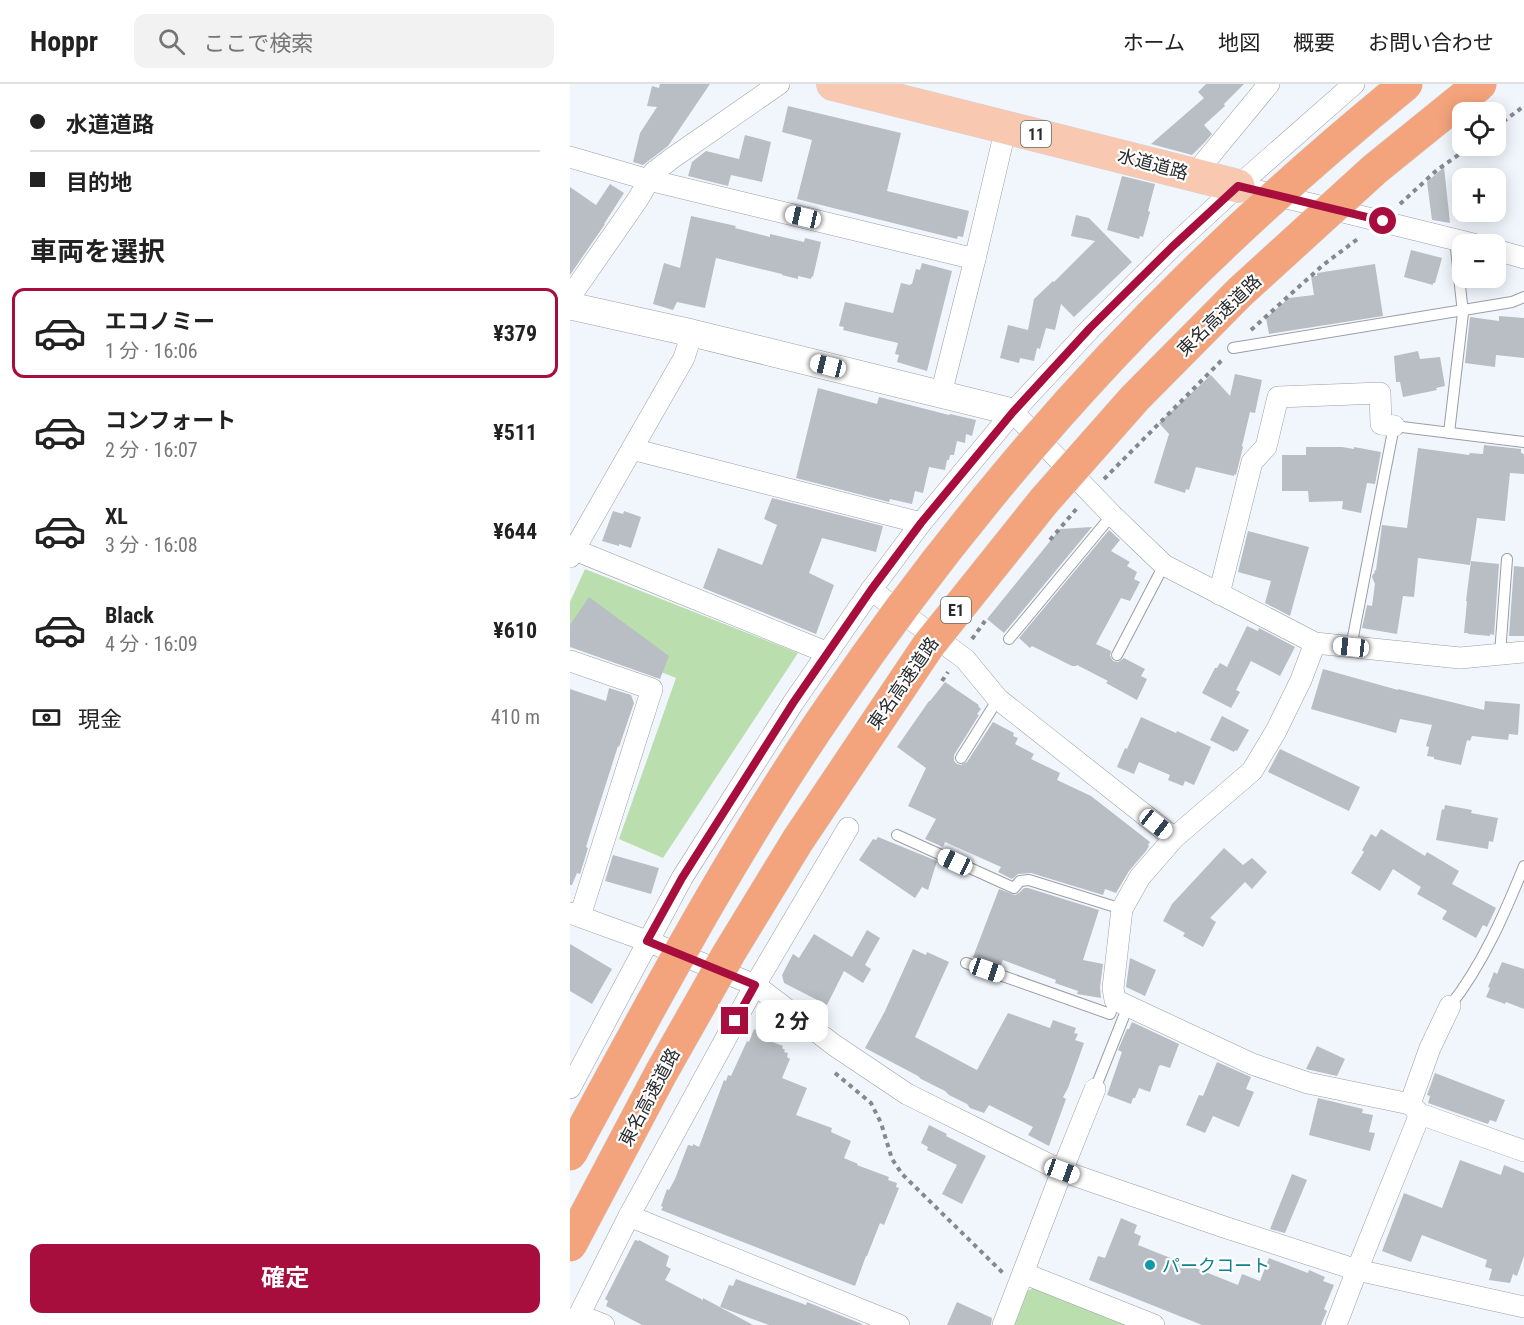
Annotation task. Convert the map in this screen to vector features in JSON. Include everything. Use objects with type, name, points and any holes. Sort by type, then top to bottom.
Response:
[{"type":"highway","name":"E1","points":[[570,1154],[679,954],[754,826],[833,704],[952,542],[1006,475],[1079,392],[1170,296],[1264,206],[1345,134],[1406,84]]},
{"type":"highway","name":"東名高速道路","points":[[570,1245],[661,1073],[729,953],[798,840],[928,646],[1044,501],[1135,398],[1248,285],[1375,169],[1480,84]]},
{"type":"main road","name":"水道道路","points":[[833,84],[1238,186]]},
{"type":"street","points":[[570,297],[654,172],[779,84]]},
{"type":"street","points":[[1194,175],[1269,84]]},
{"type":"street","points":[[570,1089],[682,878],[793,703],[871,590],[921,523],[1013,412],[1098,320],[1172,247],[1353,84]]},
{"type":"street","points":[[941,394],[1006,127]]},
{"type":"street","points":[[570,157],[649,180],[975,259]]},
{"type":"street","name":"水道道路","points":[[1238,186],[1452,239]]},
{"type":"street","points":[[1506,253],[1524,258]]},
{"type":"street","points":[[570,306],[692,333],[1013,412],[1112,515],[1164,565],[1315,643],[1460,658],[1524,652]]},
{"type":"street","points":[[692,333],[684,358],[571,551],[828,653]]},
{"type":"street","points":[[1219,594],[1252,462],[1266,447],[1278,397],[1380,393],[1381,424],[1394,426]]},
{"type":"street","points":[[632,449],[921,523]]},
{"type":"street","points":[[871,590],[965,659],[998,699],[1174,838]]},
{"type":"street","points":[[1315,643],[1286,711],[1252,771],[1174,838],[1140,877],[1122,909],[1113,988],[1121,1003],[1252,1064],[1308,1083],[1415,1109],[1524,1151]]},
{"type":"street","points":[[570,661],[652,689],[575,914],[755,985],[834,1045],[907,1094],[1062,1171],[1357,1270],[1524,1307]]},
{"type":"street","points":[[604,1325],[576,1320],[629,1216],[755,985],[848,828]]},
{"type":"street","points":[[1336,1325],[1415,1109],[1430,1048],[1450,1006]]},
{"type":"street","points":[[1003,1325],[1095,1089]]},
{"type":"street","points":[[629,1216],[899,1325]]},
{"type":"street","points":[[1020,1280],[1154,1325]]},
{"type":"lane","points":[[1449,433],[1463,288]]},
{"type":"lane","points":[[1233,348],[1512,302],[1524,297]]},
{"type":"lane","points":[[1351,647],[1394,426],[1524,441]]},
{"type":"lane","points":[[1009,639],[1112,515]]},
{"type":"lane","points":[[1500,654],[1507,559]]},
{"type":"lane","points":[[1118,656],[1164,565]]},
{"type":"lane","points":[[961,758],[998,699]]},
{"type":"lane","points":[[897,835],[1014,888],[1020,881],[1029,880],[1122,909]]},
{"type":"lane","points":[[1450,1006],[1465,987],[1502,920],[1524,866]]},
{"type":"lane","points":[[966,963],[1110,1014],[1121,1003]]},
{"type":"lane","points":[[1095,1089],[1121,1003]]},
{"type":"path","points":[[1506,120],[1524,106]]},
{"type":"path","points":[[1046,545],[1091,492],[1260,321],[1323,265],[1383,221],[1437,170],[1457,156]]},
{"type":"path","points":[[942,681],[988,618]]},
{"type":"path","points":[[829,1068],[871,1103],[881,1123],[892,1159],[902,1174],[1020,1280]]},
{"type":"green space","points":[[585,569],[798,653],[663,858],[619,839],[676,678],[570,636],[570,602]]},
{"type":"green space","points":[[1036,1286],[1134,1325],[1012,1325],[1026,1292]]},
{"type":"building","points":[[660,84],[710,84],[668,146],[643,165],[633,162],[640,133],[657,107],[647,106],[652,86],[659,88]]},
{"type":"building","points":[[1206,84],[1244,84],[1204,125],[1212,134],[1205,142],[1192,155],[1151,144],[1204,98],[1198,92]]},
{"type":"building","points":[[788,106],[901,133],[887,191],[969,211],[963,237],[958,236],[957,239],[797,199],[812,140],[782,132]]},
{"type":"building","points":[[745,135],[771,142],[762,182],[731,175],[728,186],[688,176],[692,162],[706,151],[739,159]]},
{"type":"building","points":[[1444,167],[1450,223],[1432,220],[1427,182]]},
{"type":"building","points":[[1122,176],[1155,184],[1143,237],[1140,236],[1139,239],[1107,230]]},
{"type":"building","points":[[610,184],[624,193],[570,275],[570,187],[596,205]]},
{"type":"building","points":[[1076,215],[1089,218],[1132,262],[1074,317],[1061,304],[1055,330],[1046,328],[1034,361],[1020,358],[1019,363],[1000,358],[1008,325],[1028,330],[1034,299],[1095,241],[1071,236]]},
{"type":"building","points":[[691,216],[736,226],[735,228],[770,237],[770,234],[804,242],[805,238],[821,242],[813,277],[811,279],[798,276],[798,279],[716,258],[705,308],[677,302],[673,310],[653,304],[664,263],[680,268]]},
{"type":"building","points":[[1411,250],[1442,258],[1433,285],[1404,277]]},
{"type":"building","points":[[922,263],[952,271],[927,371],[897,362],[899,355],[895,354],[898,343],[843,330],[844,327],[839,326],[845,302],[893,313],[901,283],[912,284],[916,269],[920,270]]},
{"type":"building","points":[[1375,264],[1383,316],[1269,334],[1266,318],[1289,298],[1314,295],[1311,276],[1317,276],[1317,273]]},
{"type":"building","points":[[1499,316],[1524,318],[1524,358],[1496,355],[1495,367],[1465,363],[1470,317],[1499,321]]},
{"type":"building","points":[[1418,351],[1420,359],[1440,357],[1445,386],[1436,388],[1437,390],[1403,397],[1400,382],[1396,382],[1394,356]]},
{"type":"building","points":[[1235,374],[1262,380],[1255,413],[1250,412],[1236,475],[1196,467],[1189,490],[1186,489],[1185,493],[1154,483],[1169,434],[1159,423],[1211,375],[1230,396]]},
{"type":"building","points":[[818,388],[877,404],[879,397],[976,420],[972,436],[966,434],[965,443],[957,441],[954,455],[950,455],[947,460],[945,470],[929,467],[923,493],[915,491],[912,504],[890,499],[889,502],[796,478]]},
{"type":"building","points":[[1484,445],[1521,449],[1521,453],[1524,454],[1524,474],[1510,473],[1505,521],[1477,518],[1470,565],[1418,558],[1414,597],[1403,596],[1397,634],[1362,628],[1367,605],[1372,606],[1375,584],[1372,577],[1376,570],[1382,525],[1407,528],[1418,448],[1469,455],[1470,453],[1483,454]]},
{"type":"building","points":[[1306,447],[1354,449],[1354,447],[1381,452],[1375,484],[1367,483],[1361,513],[1342,509],[1343,501],[1309,502],[1308,491],[1282,491],[1282,455],[1306,455]]},
{"type":"building","points":[[772,498],[883,526],[876,552],[822,538],[809,573],[834,585],[816,634],[703,588],[718,548],[762,565],[777,525],[764,519]]},
{"type":"building","points":[[613,511],[623,514],[624,511],[641,517],[631,548],[602,541]]},
{"type":"building","points":[[1092,527],[1004,633],[987,619],[1060,529]]},
{"type":"building","points":[[1109,530],[1120,540],[1111,551],[1130,562],[1127,566],[1137,572],[1134,579],[1140,582],[1130,601],[1121,598],[1096,644],[1111,651],[1110,656],[1113,661],[1118,662],[1124,658],[1145,669],[1141,676],[1147,679],[1137,700],[1077,665],[1072,666],[1032,646],[1030,648],[1019,638]]},
{"type":"building","points":[[1248,531],[1309,547],[1290,616],[1265,603],[1271,581],[1238,572]]},
{"type":"building","points":[[1471,561],[1499,564],[1494,635],[1464,633]]},
{"type":"building","points":[[1514,566],[1524,567],[1524,636],[1509,636]]},
{"type":"building","points":[[589,597],[669,656],[660,679],[570,647],[570,625]]},
{"type":"building","points":[[1247,626],[1258,631],[1259,628],[1295,647],[1280,676],[1251,661],[1236,690],[1240,692],[1231,708],[1202,693],[1215,668],[1220,663],[1227,667]]},
{"type":"building","points":[[1323,669],[1398,690],[1484,710],[1485,701],[1520,704],[1518,735],[1509,734],[1508,740],[1472,736],[1470,741],[1467,740],[1461,765],[1434,759],[1434,757],[1427,756],[1429,747],[1426,746],[1432,725],[1400,719],[1396,733],[1311,709]]},
{"type":"building","points":[[945,682],[979,705],[981,709],[954,755],[954,761],[957,764],[967,762],[993,722],[1014,733],[1013,736],[1018,738],[1015,744],[1034,754],[1031,759],[1060,773],[1057,780],[1091,796],[1150,842],[1116,893],[1105,889],[1103,895],[1031,873],[1018,874],[1012,879],[998,872],[1001,867],[945,842],[943,847],[925,839],[936,819],[908,806],[926,768],[897,747]]},
{"type":"building","points":[[609,688],[631,695],[634,703],[590,834],[580,874],[577,873],[570,885],[570,689],[606,701]]},
{"type":"building","points":[[1222,716],[1249,730],[1237,751],[1234,752],[1210,740]]},
{"type":"building","points":[[1141,717],[1211,747],[1194,785],[1185,781],[1183,786],[1168,780],[1170,775],[1139,762],[1134,774],[1117,767]]},
{"type":"building","points":[[1280,749],[1360,787],[1349,811],[1268,772]]},
{"type":"building","points":[[1445,805],[1498,818],[1493,842],[1489,841],[1488,849],[1436,840],[1442,809],[1444,810]]},
{"type":"building","points":[[1381,829],[1425,856],[1427,852],[1459,871],[1452,884],[1496,908],[1487,927],[1483,925],[1476,938],[1442,919],[1447,911],[1417,894],[1421,887],[1393,869],[1380,891],[1351,873],[1364,852],[1362,850],[1371,834],[1376,837]]},
{"type":"building","points":[[878,837],[937,861],[928,890],[922,887],[915,898],[859,860],[873,839],[876,840]]},
{"type":"building","points":[[1224,848],[1243,865],[1252,858],[1267,872],[1252,889],[1245,882],[1210,918],[1216,922],[1203,947],[1183,936],[1185,933],[1163,921],[1172,904]]},
{"type":"building","points":[[613,855],[659,868],[651,894],[605,881]]},
{"type":"building","points":[[1024,888],[1099,910],[1083,960],[1103,964],[1101,998],[1077,994],[1078,991],[1055,983],[1056,980],[1003,960],[1000,967],[973,957],[999,889],[1015,895]]},
{"type":"building","points":[[867,930],[880,938],[865,965],[871,969],[863,983],[844,971],[827,1005],[784,983],[782,975],[793,954],[799,958],[814,934],[852,957]]},
{"type":"building","points":[[570,944],[612,969],[592,1004],[570,991]]},
{"type":"building","points":[[913,949],[926,955],[927,952],[949,962],[915,1037],[977,1070],[1008,1013],[1050,1028],[1053,1020],[1076,1028],[1074,1033],[1078,1034],[1075,1040],[1084,1043],[1063,1097],[1066,1099],[1049,1146],[1028,1135],[1033,1127],[989,1105],[984,1113],[970,1108],[945,1091],[865,1048],[885,1011]]},
{"type":"building","points":[[1130,958],[1156,970],[1145,996],[1126,987]]},
{"type":"building","points":[[1502,962],[1524,969],[1524,1009],[1486,997],[1494,972],[1497,974]]},
{"type":"building","points":[[1132,1022],[1179,1044],[1170,1068],[1159,1066],[1150,1092],[1139,1088],[1131,1104],[1107,1095],[1122,1052],[1118,1050]]},
{"type":"building","points":[[754,1029],[772,1037],[770,1041],[783,1046],[784,1052],[788,1053],[787,1057],[790,1059],[782,1078],[807,1088],[796,1115],[832,1128],[831,1132],[851,1141],[844,1158],[889,1177],[888,1180],[897,1183],[896,1187],[899,1188],[884,1225],[880,1223],[855,1286],[661,1210],[667,1189],[669,1190],[675,1179],[688,1145],[693,1146],[693,1144],[699,1147],[724,1080],[726,1081],[728,1075],[731,1076]]},
{"type":"building","points":[[1317,1046],[1345,1059],[1337,1076],[1306,1069]]},
{"type":"building","points":[[1217,1062],[1251,1077],[1246,1089],[1254,1092],[1239,1127],[1213,1116],[1205,1133],[1186,1125],[1199,1095],[1203,1096]]},
{"type":"building","points":[[1435,1073],[1505,1100],[1496,1122],[1490,1120],[1488,1124],[1428,1103],[1430,1096],[1427,1095]]},
{"type":"building","points":[[1318,1098],[1363,1109],[1362,1113],[1373,1115],[1369,1132],[1375,1133],[1370,1151],[1309,1135]]},
{"type":"building","points":[[929,1125],[986,1156],[962,1204],[942,1194],[957,1165],[927,1150],[928,1147],[921,1143]]},
{"type":"building","points":[[1460,1160],[1501,1175],[1504,1165],[1524,1173],[1524,1256],[1517,1276],[1513,1274],[1510,1283],[1489,1280],[1492,1269],[1485,1267],[1487,1260],[1422,1235],[1411,1262],[1382,1251],[1404,1193],[1442,1208]]},
{"type":"building","points":[[1292,1174],[1307,1180],[1285,1233],[1270,1229]]},
{"type":"building","points":[[1121,1218],[1137,1225],[1134,1233],[1141,1236],[1138,1245],[1238,1285],[1242,1274],[1260,1281],[1269,1258],[1325,1277],[1323,1281],[1334,1285],[1324,1309],[1327,1311],[1321,1325],[1202,1325],[1089,1280],[1098,1256],[1105,1258]]},
{"type":"building","points":[[635,1240],[669,1256],[666,1266],[671,1269],[665,1280],[753,1325],[642,1325],[606,1306],[608,1301],[605,1299]]},
{"type":"building","points":[[736,1279],[806,1305],[807,1302],[862,1324],[769,1325],[720,1307],[729,1285],[733,1286]]},
{"type":"building","points":[[957,1302],[992,1318],[991,1325],[947,1325]]},
{"type":"place","name":"パークコート","points":[[1150,1265]]},
{"type":"route","points":[[735,1021],[755,985],[647,941],[682,878],[793,703],[871,590],[921,523],[1013,412],[1090,328],[1238,186],[1383,221]]}]
